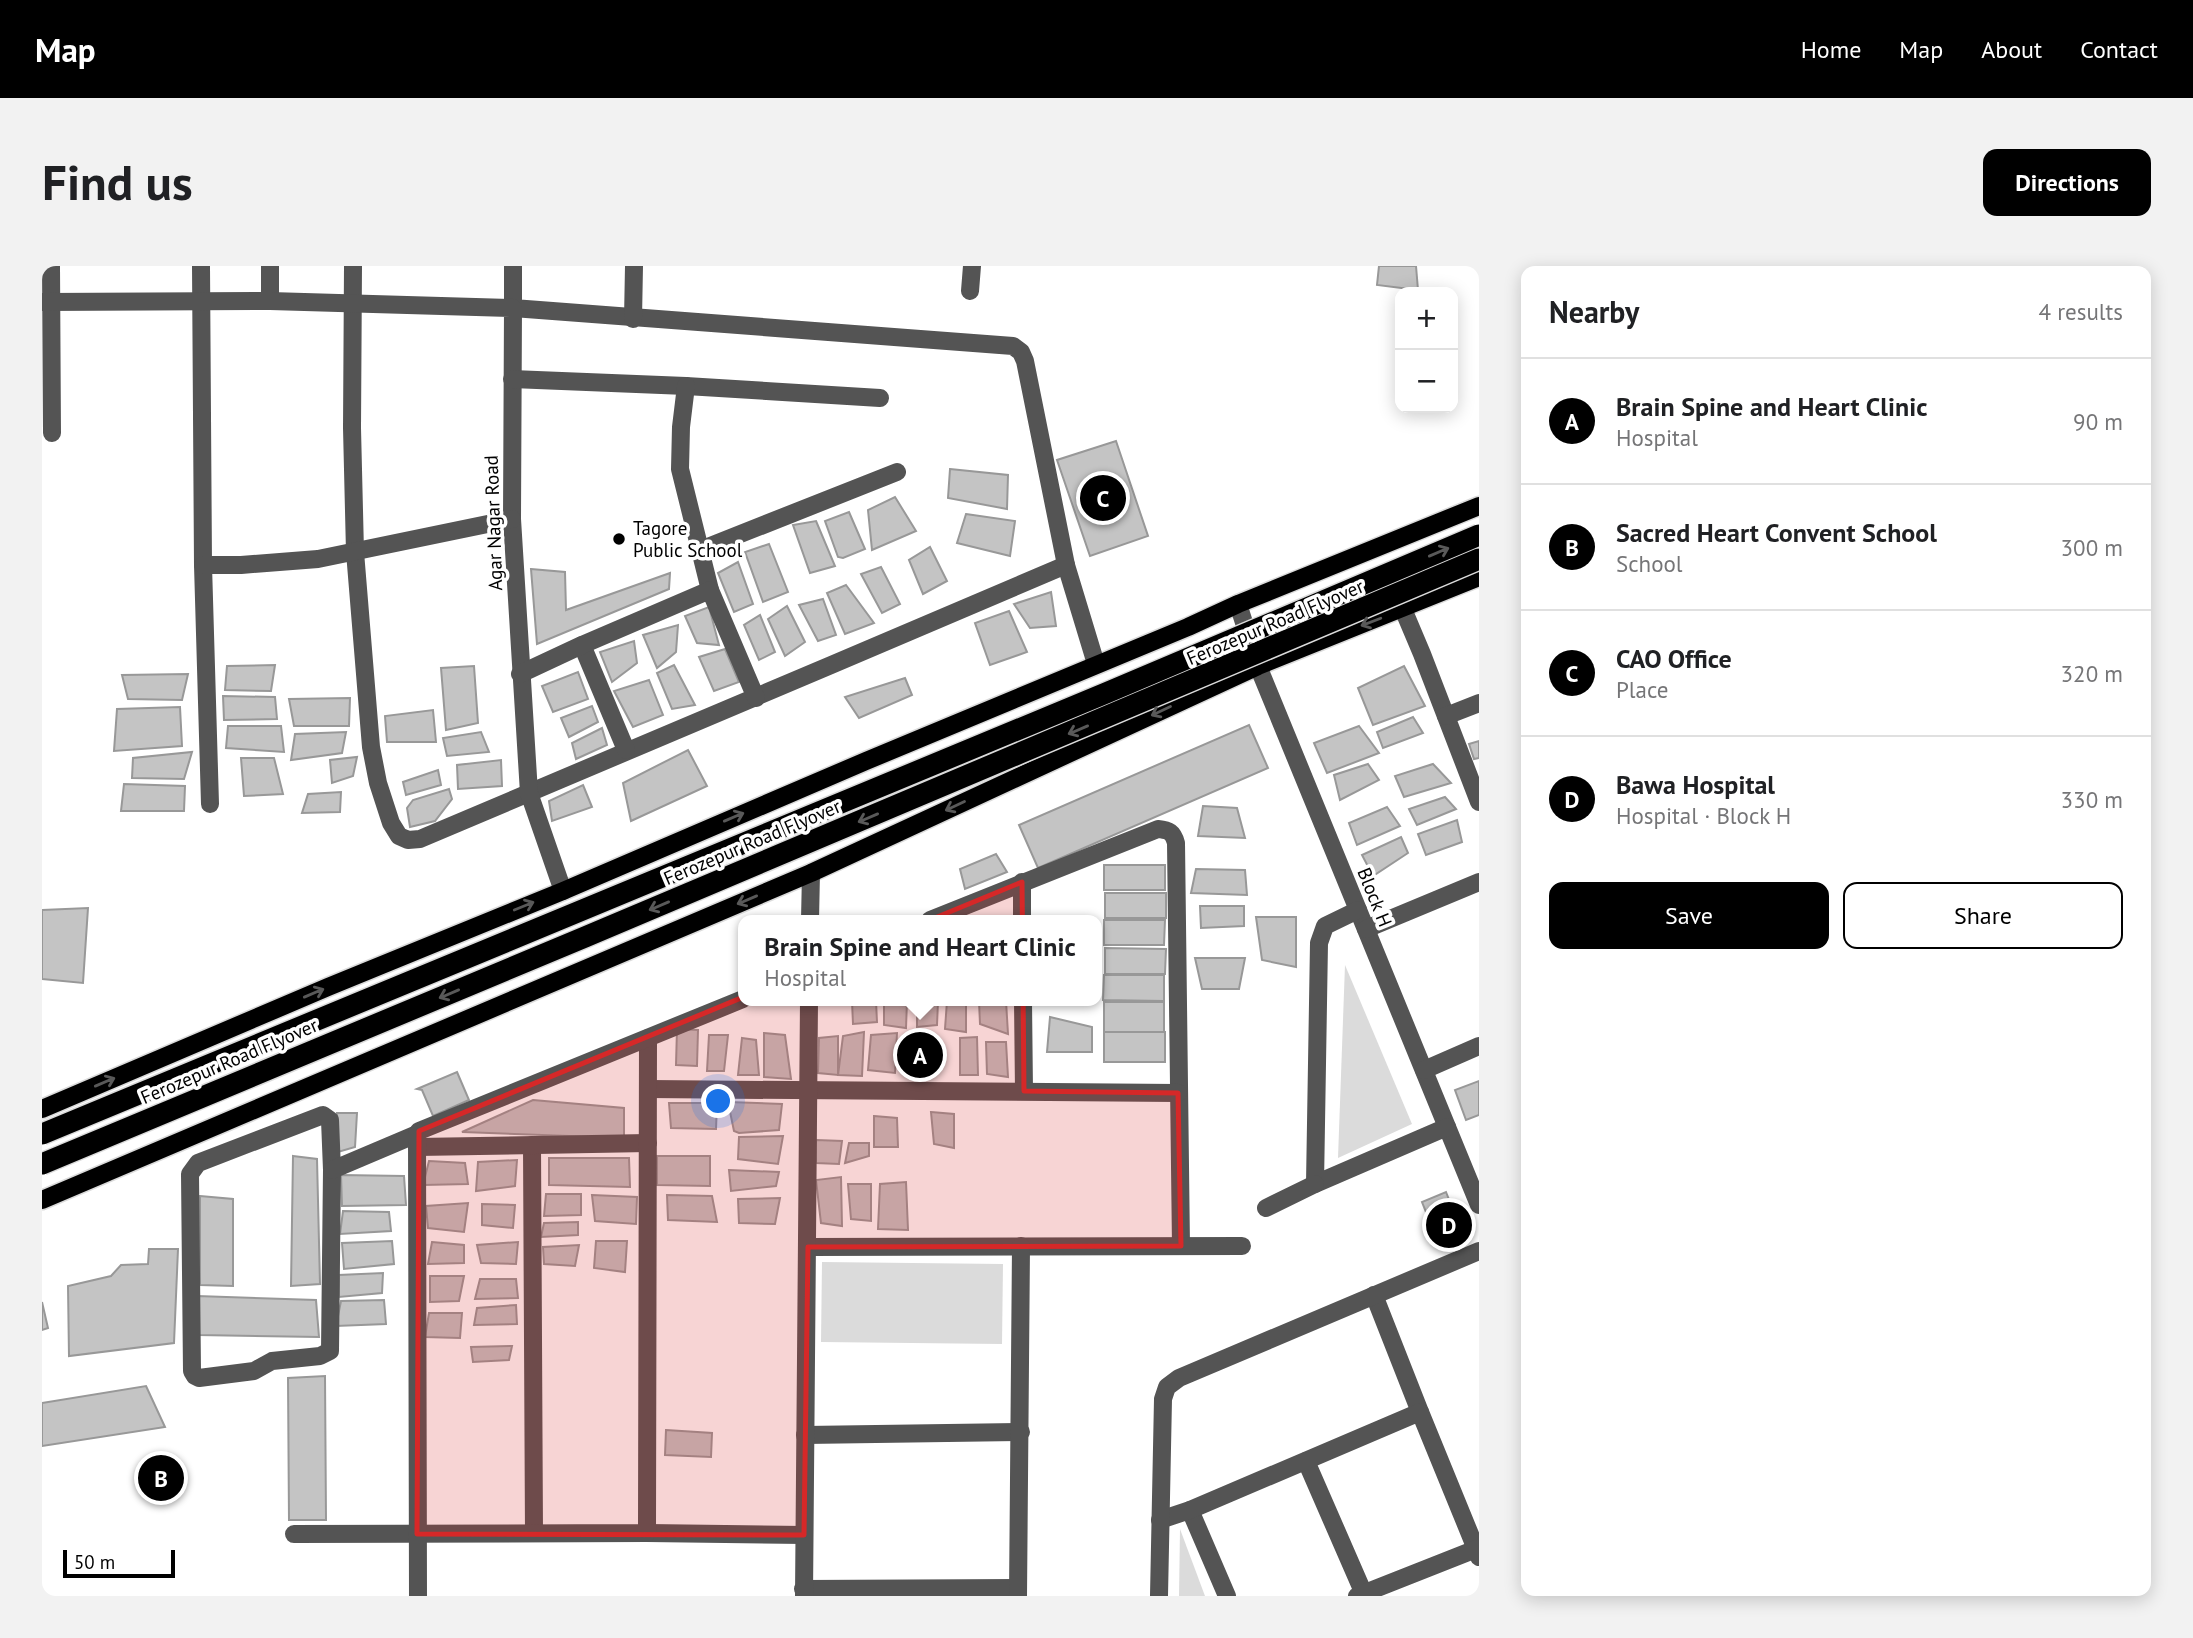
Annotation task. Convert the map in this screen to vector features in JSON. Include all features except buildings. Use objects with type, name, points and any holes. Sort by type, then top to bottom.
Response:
[{"type":"highway","name":"Ferozepur Road Flyover","points":[[42,1134],[1479,535]]},
{"type":"highway","name":"Ferozepur Road Flyover","points":[[42,1164],[1479,559]]},
{"type":"main road","points":[[42,1109],[1238,604],[1479,506]]},
{"type":"main road","points":[[42,1200],[811,873],[1258,666],[1479,578]]},
{"type":"street","points":[[51,266],[46,302],[52,433]]},
{"type":"street","points":[[201,266],[203,565],[211,804]]},
{"type":"street","points":[[270,266],[270,301]]},
{"type":"street","points":[[353,266],[352,428],[355,552],[370,747],[391,823],[399,836],[408,840],[419,839],[1066,565]]},
{"type":"street","name":"Agar Nagar Road","points":[[513,266],[512,519],[529,793],[563,891]]},
{"type":"street","points":[[633,319],[634,266]]},
{"type":"street","points":[[970,291],[972,266]]},
{"type":"street","points":[[46,302],[354,302],[513,309],[1013,346],[1021,352],[1026,361],[1066,565],[1096,664]]},
{"type":"street","points":[[512,379],[880,397]]},
{"type":"street","points":[[687,386],[681,427],[680,469],[710,590],[756,698]]},
{"type":"street","points":[[700,550],[897,472]]},
{"type":"street","points":[[203,565],[280,562],[355,552],[512,519]]},
{"type":"street","points":[[520,674],[710,590]]},
{"type":"street","name":"Block H","points":[[1238,604],[1258,666],[1479,1205]]},
{"type":"street","points":[[1403,609],[1479,802]]},
{"type":"street","points":[[582,645],[626,750]]},
{"type":"street","points":[[1446,716],[1479,703]]},
{"type":"street","points":[[942,915],[1158,830],[1168,830],[1174,834],[1181,1246]]},
{"type":"street","points":[[810,915],[811,873]]},
{"type":"street","points":[[1022,882],[1022,915]]},
{"type":"street","points":[[1366,929],[1479,882]]},
{"type":"street","points":[[1315,1184],[1319,943],[1325,926],[1358,910]]},
{"type":"street","points":[[418,1596],[419,1132],[738,1001]]},
{"type":"street","points":[[809,1006],[804,1593],[1018,1592],[1021,1247]]},
{"type":"street","points":[[1023,1006],[1024,1091]]},
{"type":"street","points":[[647,1533],[648,1038]]},
{"type":"street","points":[[1424,1070],[1479,1046]]},
{"type":"street","points":[[648,1089],[808,1088],[1178,1093]]},
{"type":"street","points":[[323,1115],[330,1120],[332,1170],[331,1351],[320,1356],[272,1361],[254,1371],[199,1378],[195,1376],[192,1371],[190,1174],[198,1163],[323,1115]]},
{"type":"street","points":[[1266,1208],[1315,1184],[1447,1128]]},
{"type":"street","points":[[332,1170],[417,1141],[532,1145],[648,1143]]},
{"type":"street","points":[[532,1145],[534,1533]]},
{"type":"street","points":[[808,1247],[1242,1246]]},
{"type":"street","points":[[1159,1596],[1163,1399],[1167,1387],[1180,1378],[1479,1251]]},
{"type":"street","points":[[1306,1461],[1360,1595],[1477,1553],[1374,1295]]},
{"type":"street","points":[[1160,1520],[1190,1510],[1420,1412]]},
{"type":"street","points":[[805,1435],[1021,1433]]},
{"type":"street","points":[[1190,1510],[1227,1596]]},
{"type":"street","points":[[294,1535],[804,1535]]},
{"type":"highlighted area","points":[[1022,882],[1024,1091],[1178,1093],[1181,1246],[808,1247],[804,1535],[417,1534],[419,1131]]},
{"type":"shaded area","points":[[1345,965],[1412,1124],[1338,1158]]},
{"type":"shaded area","points":[[822,1262],[1003,1264],[1002,1344],[821,1342]]},
{"type":"shaded area","points":[[1180,1529],[1205,1596],[1179,1596]]},
{"type":"place","name":"CAO Office","points":[[1103,498]]},
{"type":"place","name":"Tagore Public School","points":[[619,539]]},
{"type":"place","name":"Brain Spine and Heart Clinic","points":[[920,1055]]},
{"type":"place","name":"Bawa Hospital","points":[[1449,1225]]},
{"type":"place","name":"Sacred Heart Convent School","points":[[161,1478]]}]
